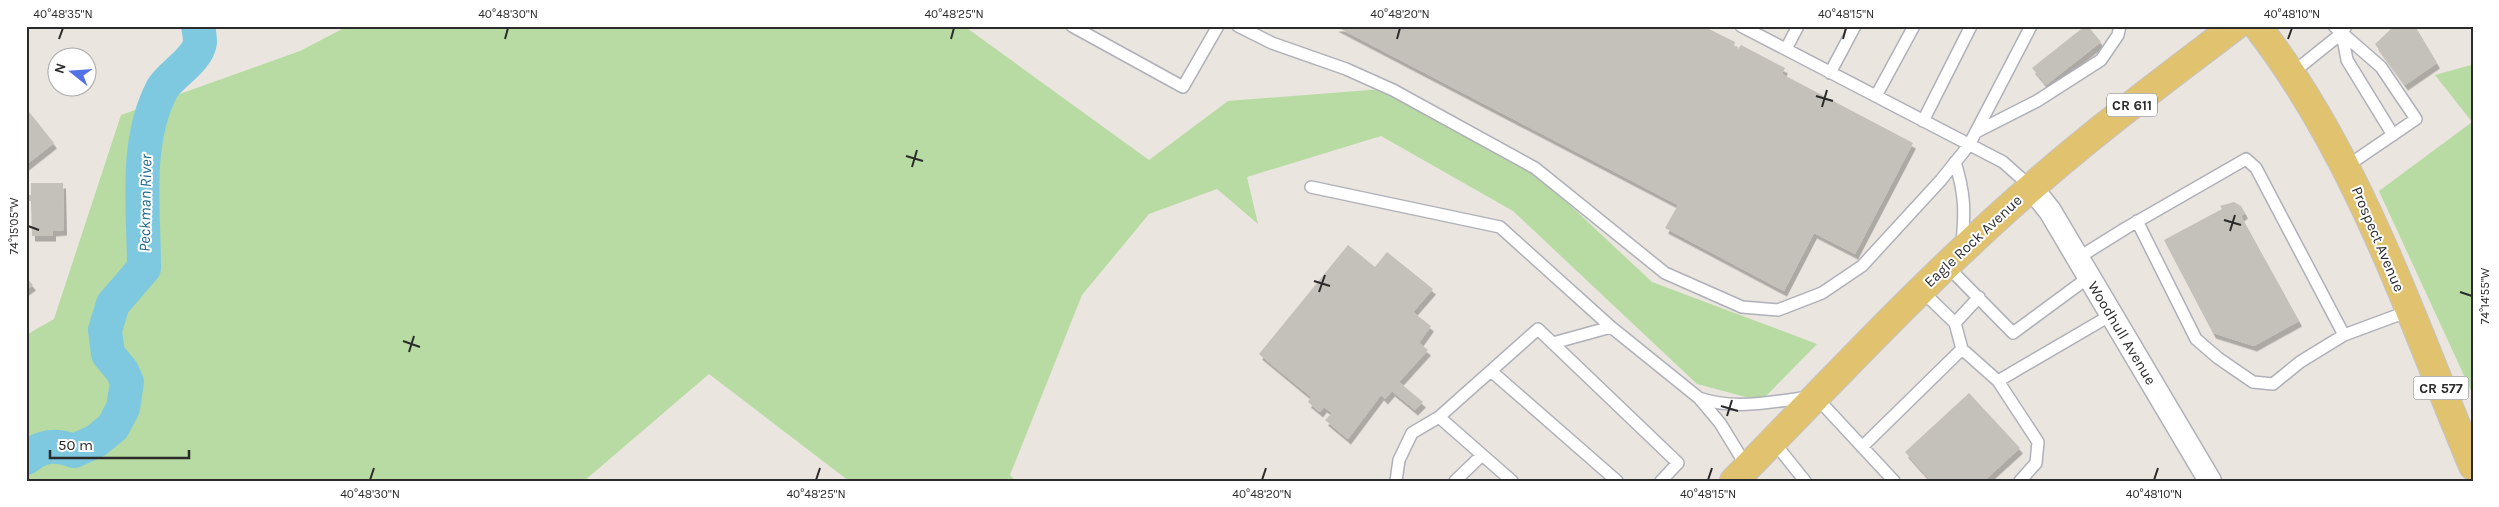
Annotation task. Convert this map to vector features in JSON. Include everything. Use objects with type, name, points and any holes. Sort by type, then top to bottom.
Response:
[{"type":"main road","name":"Eagle Rock Avenue","points":[[1741,474],[1815,396],[1921,290],[2031,187],[2084,142],[2235,26]]},
{"type":"main road","name":"Prospect Avenue","points":[[2257,26],[2291,74],[2347,166],[2473,466]]},
{"type":"street","name":"Woodhull Avenue","points":[[2031,187],[2050,211],[2210,481]]},
{"type":"lane","points":[[1072,26],[1183,87],[1218,26]]},
{"type":"lane","points":[[1238,26],[1272,43],[1346,69],[1393,90],[1535,168],[1666,273],[1742,307],[1778,310],[1822,293],[1862,266],[1955,162],[1969,145],[2031,26]]},
{"type":"lane","points":[[1742,26],[2003,162],[2031,187]]},
{"type":"lane","points":[[1786,49],[1798,26]]},
{"type":"lane","points":[[1830,73],[1855,26]]},
{"type":"lane","points":[[1876,96],[1914,26]]},
{"type":"lane","points":[[1923,121],[1972,26]]},
{"type":"lane","points":[[1976,132],[2037,101],[2101,60],[2118,35],[2120,26]]},
{"type":"lane","points":[[2291,74],[2341,28]]},
{"type":"lane","points":[[2341,28],[2381,67],[2416,119],[2347,166]]},
{"type":"lane","points":[[2341,28],[2347,60],[2393,135]]},
{"type":"lane","points":[[1955,162],[1962,184],[1966,209],[1955,259],[1979,297],[2013,333],[2137,221],[2246,159],[2256,168],[2344,334]]},
{"type":"lane","points":[[1311,187],[1500,226],[1611,327],[1699,398],[1720,423],[1741,474]]},
{"type":"lane","points":[[2137,221],[2196,339],[2218,358],[2253,382],[2272,384],[2300,362],[2344,334],[2409,311]]},
{"type":"lane","points":[[1921,290],[1954,323],[1962,349],[1998,381],[2038,442],[2036,463],[2020,481]]},
{"type":"lane","points":[[1954,323],[1979,297]]},
{"type":"lane","points":[[1998,381],[2112,315]]},
{"type":"lane","points":[[1553,343],[1611,327]]},
{"type":"lane","points":[[1396,481],[1399,460],[1412,433],[1439,418],[1538,329],[1678,463],[1661,481]]},
{"type":"lane","points":[[1862,446],[1962,349]]},
{"type":"lane","points":[[1491,370],[1617,481]]},
{"type":"lane","points":[[1699,398],[1717,404],[1737,405],[1815,396],[1894,481]]},
{"type":"lane","points":[[1439,418],[1512,481]]},
{"type":"lane","points":[[1773,441],[1805,481]]},
{"type":"lane","points":[[1455,481],[1482,454]]},
{"type":"green space","points":[[348,26],[964,26],[1149,160],[1228,101],[1383,89],[1527,165],[1652,282],[1817,344],[1761,401],[1697,384],[1513,211],[1381,136],[1247,177],[1258,224],[1217,189],[1149,214],[1082,295],[1010,475],[1016,481],[849,481],[709,374],[584,481],[26,481],[26,335],[54,319],[121,115],[300,51]]},
{"type":"green space","points":[[2471,65],[2473,67],[2473,395],[2379,191],[2472,122],[2435,75]]},
{"type":"building","points":[[1335,26],[1703,26],[1735,42],[1734,46],[1738,49],[1741,45],[1785,68],[1782,74],[1913,143],[1855,254],[1814,233],[1784,291],[1665,228],[1678,205]]},
{"type":"building","points":[[2085,26],[2088,26],[2101,42],[2046,85],[2032,68]]},
{"type":"building","points":[[2394,26],[2415,26],[2437,63],[2405,85],[2375,44]]},
{"type":"building","points":[[26,108],[54,143],[26,165]]},
{"type":"building","points":[[31,183],[63,183],[64,230],[53,231],[53,236],[32,236],[31,201],[28,201],[28,195],[31,195]]},
{"type":"building","points":[[2234,202],[2241,206],[2245,213],[2241,216],[2299,321],[2254,346],[2213,333],[2164,240],[2222,209],[2220,206]]},
{"type":"building","points":[[1348,245],[1375,267],[1387,252],[1433,289],[1413,312],[1431,326],[1419,343],[1428,350],[1399,382],[1423,402],[1415,410],[1392,391],[1385,399],[1381,395],[1348,439],[1325,420],[1332,413],[1324,407],[1320,412],[1308,402],[1311,397],[1259,354]]},
{"type":"building","points":[[26,277],[33,285],[26,290]]},
{"type":"building","points":[[1969,393],[2020,448],[1984,481],[1931,481],[1905,452]]},
{"type":"waterway","name":"Peckman River","points":[[26,458],[44,448],[61,447],[74,451],[96,441],[113,427],[123,408],[127,382],[122,371],[108,354],[105,330],[113,304],[144,268],[142,200],[147,131],[162,89],[198,49],[200,42],[198,26]]}]
